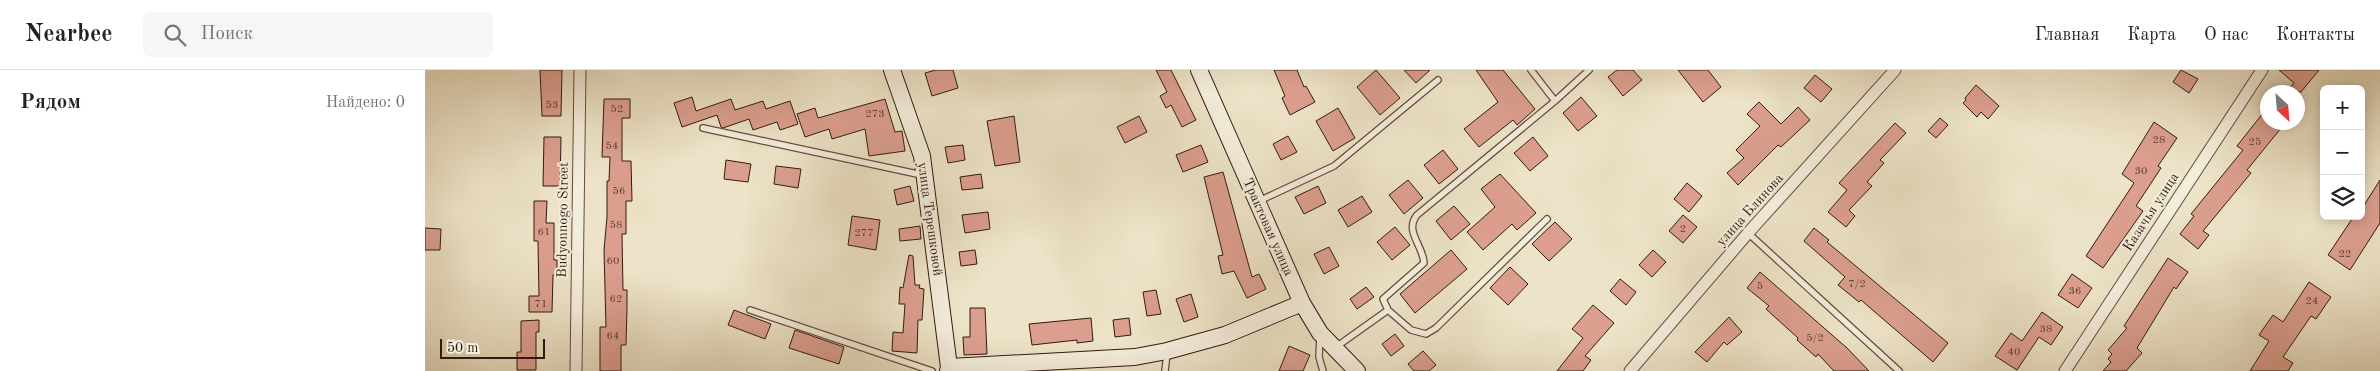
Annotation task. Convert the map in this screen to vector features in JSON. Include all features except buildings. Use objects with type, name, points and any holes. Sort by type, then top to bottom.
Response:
[{"type":"street","name":"Budyonnogo Street","points":[[576,371],[580,70]]},
{"type":"street","name":"улица Терешковой","points":[[892,70],[922,156],[948,369]]},
{"type":"street","name":"Трактовая улица","points":[[1199,70],[1302,303],[1320,333],[1357,371]]},
{"type":"street","name":"улица Блинова","points":[[1630,371],[1749,233],[1895,70]]},
{"type":"street","name":"Казачья улица","points":[[2065,371],[2262,70]]},
{"type":"street","points":[[948,369],[1135,356],[1167,351],[1225,335],[1302,303]]},
{"type":"lane","points":[[1531,70],[1555,101]]},
{"type":"lane","points":[[1547,219],[1426,334],[1411,330],[1388,310],[1383,299],[1424,263],[1423,255],[1411,230],[1411,222],[1589,70]]},
{"type":"lane","points":[[1257,202],[1334,166],[1438,80]]},
{"type":"lane","points":[[703,128],[924,176]]},
{"type":"lane","points":[[1749,233],[1899,371]]},
{"type":"lane","points":[[750,310],[932,371]]},
{"type":"lane","points":[[1334,348],[1388,310]]},
{"type":"lane","points":[[1320,333],[1319,357],[1323,371]]},
{"type":"lane","points":[[1165,371],[1167,351]]}]
